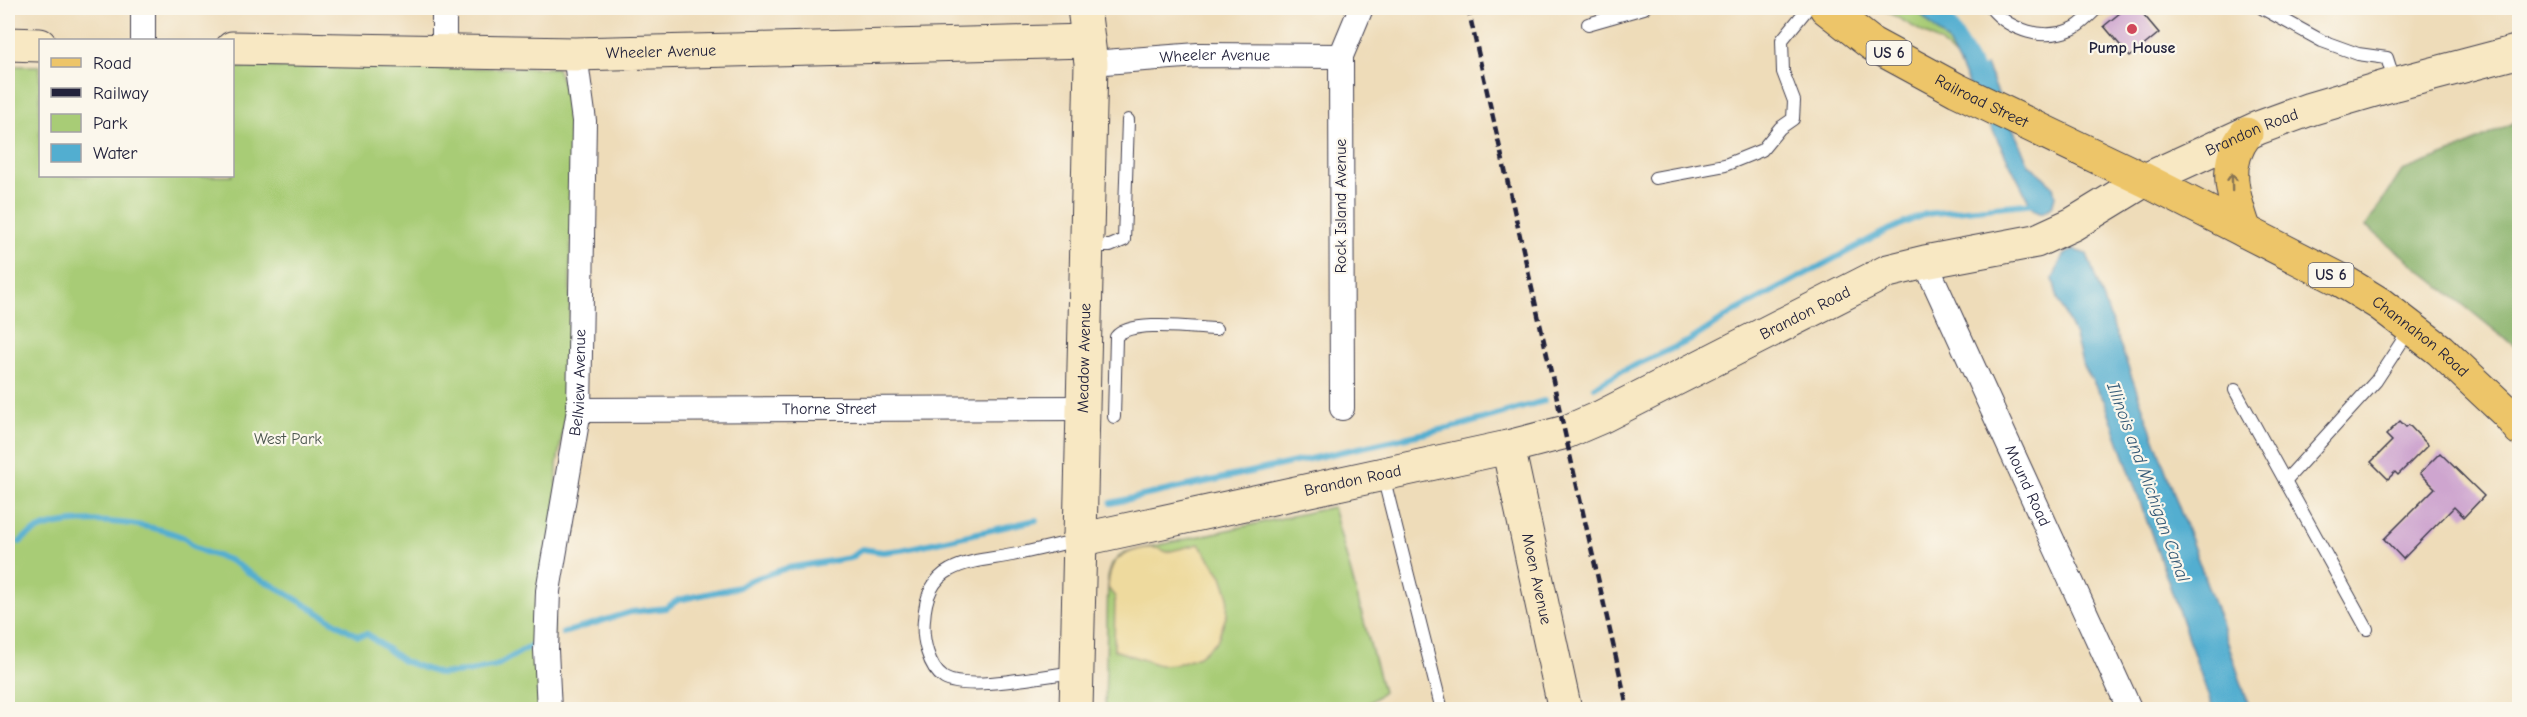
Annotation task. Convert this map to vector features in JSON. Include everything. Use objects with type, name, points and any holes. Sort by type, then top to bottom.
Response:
[{"type":"main road","name":"Railroad Street","points":[[1826,8],[1872,44],[1957,90],[2145,180]]},
{"type":"main road","points":[[2245,231],[2231,187],[2233,163],[2239,143],[2246,134]]},
{"type":"main road","name":"Channahon Road","points":[[2145,180],[2341,279],[2380,304],[2448,358],[2507,413],[2520,429]]},
{"type":"street","points":[[143,8],[143,39]]},
{"type":"street","points":[[444,8],[444,51]]},
{"type":"street","name":"Meadow Avenue","points":[[1076,710],[1082,408],[1099,354],[1086,246],[1090,52],[1084,8]]},
{"type":"street","name":"Rock Island Avenue","points":[[1342,408],[1341,56],[1361,8]]},
{"type":"street","points":[[8,44],[39,45]]},
{"type":"street","name":"Wheeler Avenue","points":[[234,48],[575,54],[1090,52],[1198,56],[1341,56]]},
{"type":"street","name":"Brandon Road","points":[[1079,540],[1508,447],[1566,432],[1888,271],[2036,241],[2073,224],[2145,180],[2246,134],[2310,110],[2395,84],[2520,51]]},
{"type":"street","name":"Bellview Avenue","points":[[549,710],[546,650],[548,591],[579,410],[584,121],[575,54]]},
{"type":"street","name":"Mound Road","points":[[1925,262],[2130,710]]},
{"type":"street","name":"Thorne Street","points":[[579,410],[1082,408]]},
{"type":"street","name":"Moen Avenue","points":[[1508,447],[1565,710]]},
{"type":"lane","points":[[1588,24],[1644,8]]},
{"type":"lane","points":[[1655,178],[1725,165],[1762,150],[1780,128],[1793,119],[1794,101],[1782,72],[1782,40],[1808,8]]},
{"type":"lane","points":[[1991,8],[2013,26],[2038,35],[2073,29],[2097,8]]},
{"type":"lane","points":[[2262,8],[2322,40],[2358,54],[2387,58],[2395,84]]},
{"type":"lane","points":[[1086,246],[1110,246],[1124,240],[1128,120]]},
{"type":"lane","points":[[1114,417],[1099,354],[1121,331],[1136,327],[1216,329]]},
{"type":"lane","points":[[2285,482],[2376,381],[2411,328]]},
{"type":"lane","points":[[2235,390],[2367,629]]},
{"type":"lane","points":[[1382,474],[1443,710]]},
{"type":"lane","points":[[1076,671],[992,682],[967,683],[946,679],[934,669],[923,627],[925,603],[933,585],[949,570],[976,561],[1079,540]]},
{"type":"green space","points":[[1881,8],[1954,8],[1955,57],[1940,42]]},
{"type":"green space","name":"West Park","points":[[8,66],[39,66],[39,177],[234,177],[234,67],[557,68],[572,108],[569,397],[557,464],[552,709],[8,710]]},
{"type":"green space","points":[[2519,120],[2519,350],[2366,226],[2402,171],[2453,152]]},
{"type":"green space","points":[[1333,507],[1383,692],[1361,709],[1105,710],[1108,577],[1112,564],[1123,553]]},
{"type":"sand","points":[[1199,544],[1222,576],[1228,594],[1227,614],[1217,641],[1199,656],[1177,664],[1159,665],[1114,650],[1115,597],[1108,588],[1110,572],[1115,561],[1125,554],[1140,549],[1154,548],[1167,552]]},
{"type":"water","points":[[1914,8],[1954,8],[1983,58],[2028,163],[2053,186],[2055,196],[2052,207],[2042,213],[2033,209],[1947,41]]},
{"type":"water","name":"Illinois and Michigan Canal","points":[[2074,250],[2087,254],[2224,631],[2250,709],[2213,709],[2105,402],[2082,363],[2075,336],[2058,299],[2053,279],[2063,255]]},
{"type":"pier","points":[[1948,8],[1958,8],[1990,66],[1982,67]]},
{"type":"building","name":"Pump House","points":[[2126,8],[2138,8],[2159,33],[2130,57],[2104,26]]},
{"type":"building","points":[[2400,421],[2406,427],[2409,425],[2428,445],[2398,475],[2395,472],[2388,479],[2371,462],[2392,441],[2386,435]]},
{"type":"building","points":[[2440,453],[2484,496],[2464,517],[2454,507],[2403,559],[2384,539],[2435,488],[2420,473]]},
{"type":"waterway","points":[[1594,387],[1620,372],[1689,341],[1734,312],[1884,232],[1925,214],[2036,203]]},
{"type":"waterway","points":[[1111,503],[1462,425],[1544,401]]},
{"type":"waterway","points":[[563,633],[631,612],[666,608],[678,600],[739,587],[748,581],[787,568],[850,558],[862,549],[883,552],[901,550],[1036,520]]},
{"type":"waterway","points":[[20,542],[34,532],[52,525],[74,522],[121,523],[164,531],[186,539],[203,551],[225,558],[358,636],[367,634],[403,661],[440,674],[496,666],[539,641]]},
{"type":"railway","points":[[1468,8],[1628,710]]},
{"type":"place","name":"Pump House","points":[[2132,29]]}]
